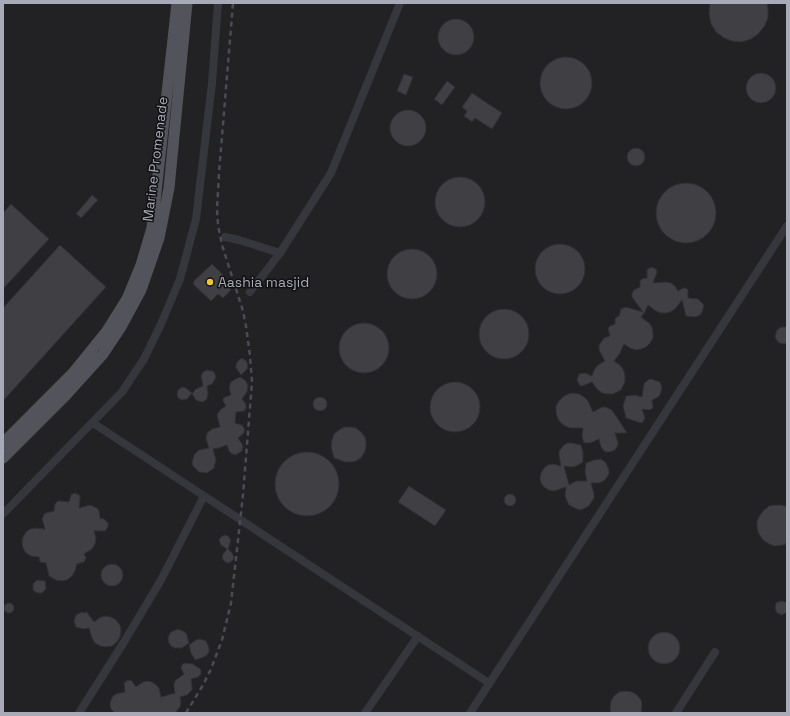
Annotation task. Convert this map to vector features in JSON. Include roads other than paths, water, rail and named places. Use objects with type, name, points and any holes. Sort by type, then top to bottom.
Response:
[{"type":"main road","name":"Marine Promenade","points":[[3,443],[74,373],[107,331],[127,299],[141,265],[152,228],[176,3]]},
{"type":"main road","name":"Marine Promenade","points":[[3,458],[65,396],[103,354],[141,290],[159,238],[169,188],[187,3]]},
{"type":"street","points":[[3,514],[122,392],[144,359],[180,279],[196,219],[212,83],[218,3]]},
{"type":"street","points":[[250,292],[280,253],[331,173],[400,3]]},
{"type":"street","points":[[470,713],[787,226]]},
{"type":"street","points":[[225,237],[280,253]]},
{"type":"street","points":[[93,423],[489,683]]},
{"type":"street","points":[[79,713],[161,580],[204,496]]},
{"type":"street","points":[[366,713],[418,636]]},
{"type":"street","points":[[676,713],[715,652]]},
{"type":"railway","points":[[186,713],[211,669],[222,640],[231,603],[243,495],[252,382],[250,356],[243,311],[222,245],[218,225],[217,209],[233,3]]},
{"type":"place","name":"Aashia masjid","points":[[210,282]]}]
